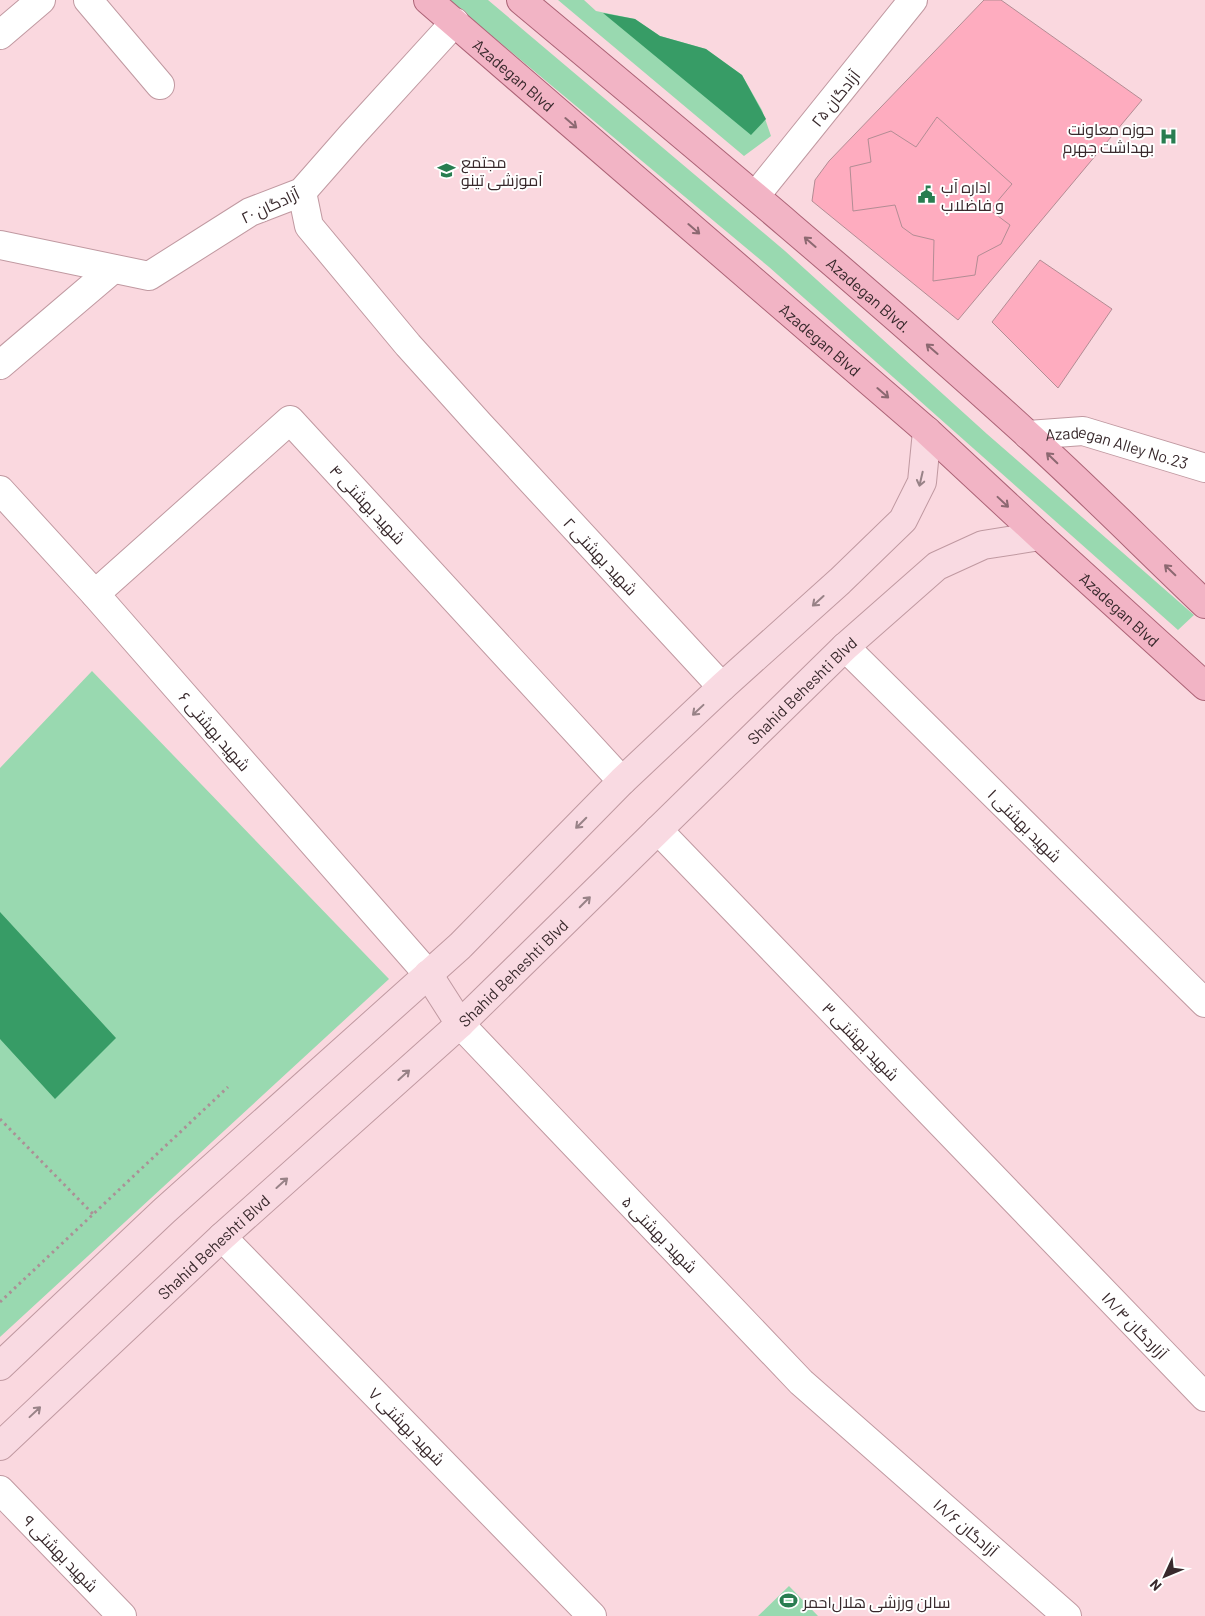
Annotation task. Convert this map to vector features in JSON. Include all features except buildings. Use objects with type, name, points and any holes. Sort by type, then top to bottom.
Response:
[{"type":"main road","name":"َAzadegan Blvd","points":[[428,0],[927,431],[1205,686]]},
{"type":"main road","name":"Azadegan Blvd.","points":[[521,0],[756,195],[1028,435],[1205,604]]},
{"type":"main road","points":[[0,1366],[164,1211],[460,946],[622,781],[722,687],[840,581],[903,520],[922,482],[927,431]]},
{"type":"main road","name":"Shahid Beheshti Blvd","points":[[0,1446],[222,1237],[460,1024],[845,647],[937,566],[983,545],[1040,536]]},
{"type":"main road","points":[[428,974],[460,1024]]},
{"type":"street","points":[[0,35],[41,0]]},
{"type":"street","points":[[88,0],[160,85]]},
{"type":"street","name":"آزادگان ۲۵","points":[[756,195],[913,0]]},
{"type":"street","name":"آزادگان ۲۰","points":[[0,245],[149,276],[250,212],[302,192],[455,22]]},
{"type":"street","name":"شهید بهشتی ۲","points":[[302,192],[309,226],[408,345],[722,687]]},
{"type":"street","points":[[0,365],[113,268]]},
{"type":"street","name":"شهید بهشتی ۴","points":[[95,594],[290,420],[622,781]]},
{"type":"street","name":"Azadegan Alley No.23","points":[[1028,435],[1083,431],[1205,468]]},
{"type":"street","name":"شهید بهشتی ۶","points":[[0,490],[95,594],[428,974]]},
{"type":"street","name":"شهید بهشتی ۱","points":[[845,647],[1205,1003]]},
{"type":"street","name":"شهید بهشتی ۳","points":[[658,830],[1065,1252]]},
{"type":"street","name":"شهید بهشتی ۵","points":[[460,1024],[801,1382],[866,1438]]},
{"type":"street","name":"شهید بهشتی ۷","points":[[222,1237],[592,1616]]},
{"type":"street","name":"آزاردگان ۱۸/۴","points":[[1065,1252],[1205,1398]]},
{"type":"street","name":"آزادگان ۱۸/۶","points":[[866,1438],[1067,1616]]},
{"type":"street","name":"شهید بهشتی ۹","points":[[0,1490],[122,1616]]},
{"type":"path","points":[[0,1302],[228,1087]]},
{"type":"path","points":[[0,1119],[93,1214]]},
{"type":"shaded area","points":[[449,0],[488,0],[785,251],[987,434],[1194,615],[1178,630],[769,267]]},
{"type":"shaded area","points":[[558,0],[584,0],[596,11],[635,19],[660,36],[706,49],[742,75],[762,110],[771,136],[744,156]]},
{"type":"shaded area","points":[[603,13],[635,19],[660,36],[706,49],[742,75],[766,119],[751,135]]},
{"type":"shaded area","points":[[92,671],[389,979],[0,1337],[0,768]]},
{"type":"shaded area","points":[[0,912],[116,1038],[55,1099],[0,1039]]},
{"type":"shaded area","name":"سالن ورزشی هلال‌احمر","points":[[789,1586],[818,1616],[758,1616]]},
{"type":"place","name":"حوزه معاونت بهداشت جهرم","points":[[1168,137]]},
{"type":"place","name":"مجتمع آموزشی تینو","points":[[447,170]]},
{"type":"place","name":"اداره آب و فاضلاب","points":[[927,195]]},
{"type":"place","name":"سالن ورزشی هلال‌احمر","points":[[789,1601]]}]
